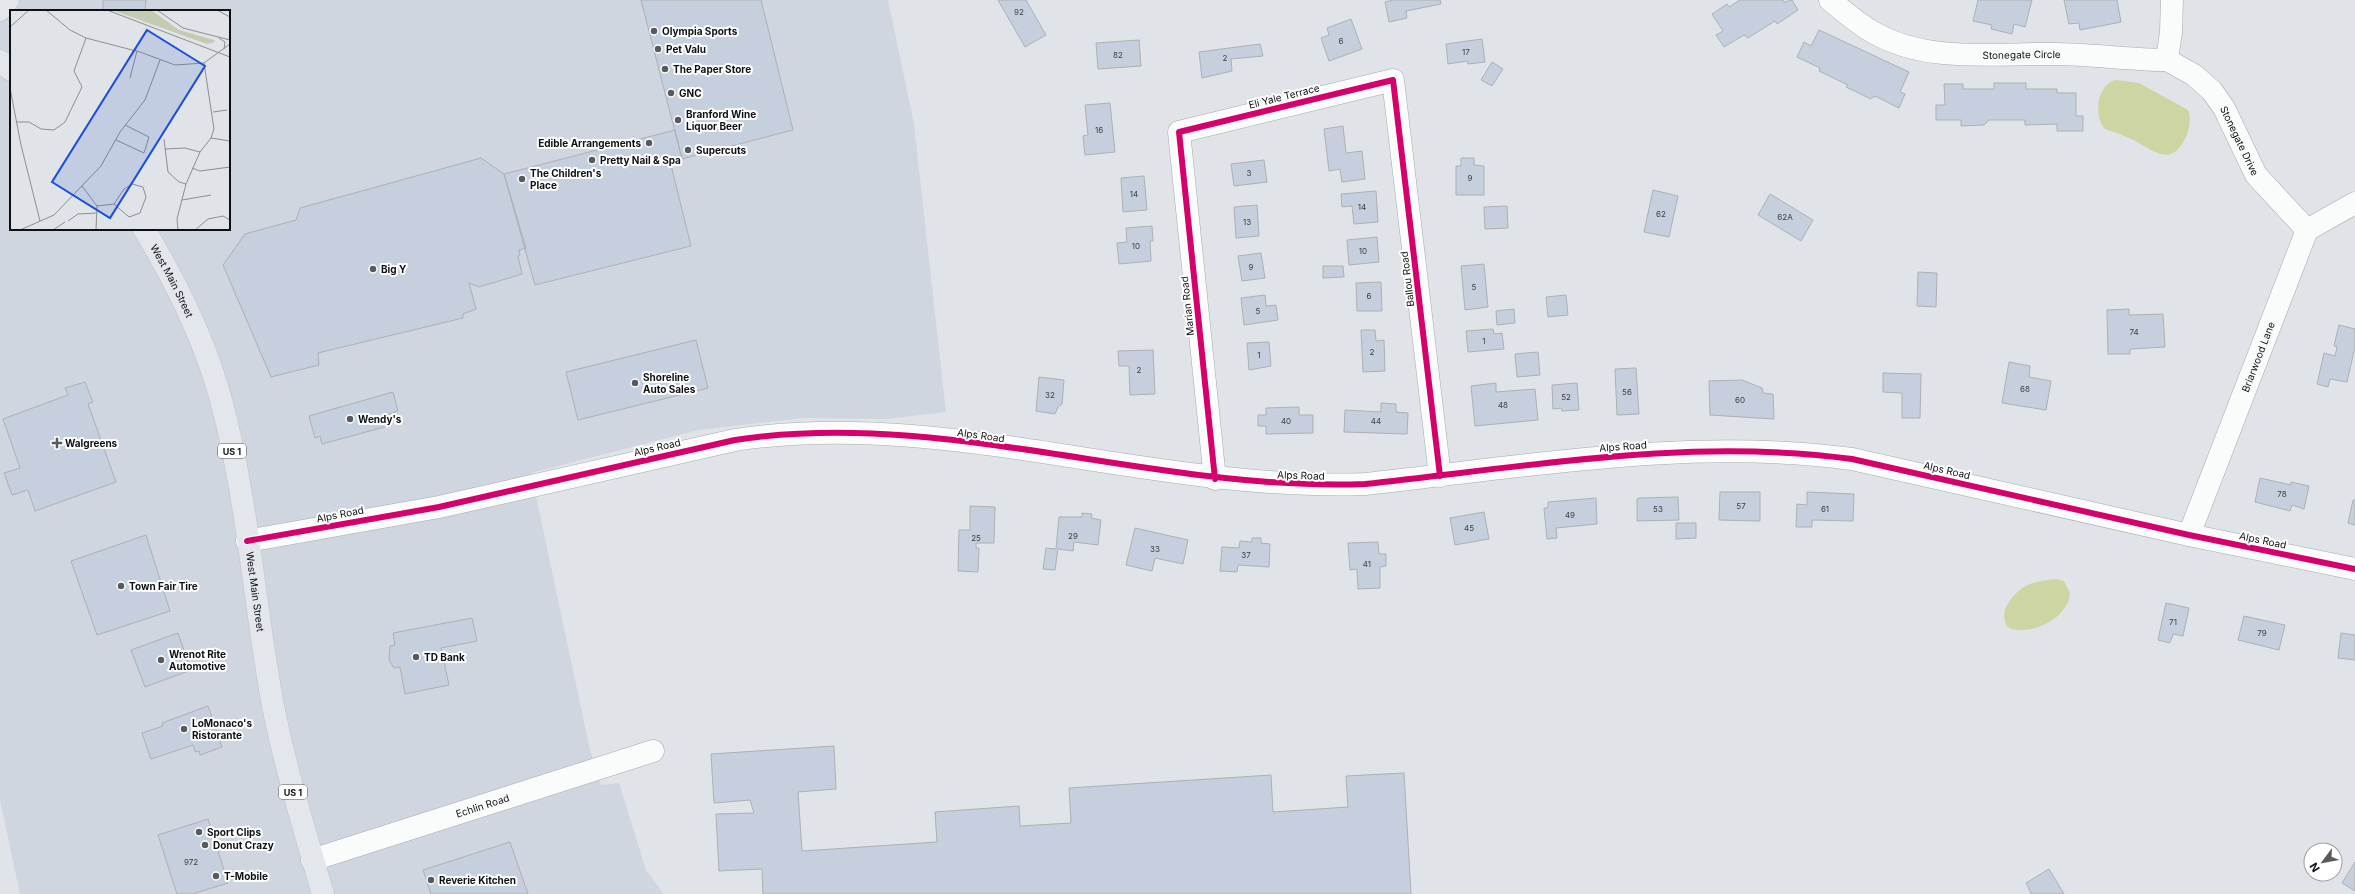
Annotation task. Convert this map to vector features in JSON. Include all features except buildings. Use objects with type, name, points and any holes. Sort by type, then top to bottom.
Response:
[{"type":"main road","points":[[0,10],[8,0]]},
{"type":"main road","points":[[0,61],[10,69]]},
{"type":"main road","name":"West Main Street","points":[[145,230],[175,285],[202,347],[221,399],[236,469],[274,707],[289,774],[312,860],[323,894]]},
{"type":"street","name":"Stonegate Circle","points":[[1830,0],[1871,31],[1896,43],[1932,52],[1966,56],[2056,54],[2166,60]]},
{"type":"street","points":[[2166,60],[2171,32],[2172,0]]},
{"type":"street","name":"Stonegate Drive","points":[[2166,60],[2194,75],[2212,91],[2224,108],[2256,175],[2307,230]]},
{"type":"street","name":"Eli Yale Terrace","points":[[1179,132],[1393,80]]},
{"type":"street","name":"Ballou Road","points":[[1393,80],[1440,476]]},
{"type":"street","name":"Marian Road","points":[[1179,132],[1215,478]]},
{"type":"street","points":[[2307,230],[2355,203]]},
{"type":"street","name":"Briarwood Lane","points":[[2189,535],[2307,230]]},
{"type":"street","name":"Alps Road","points":[[248,541],[439,507],[734,440],[799,432],[880,434],[961,442],[1215,478],[1323,486],[1365,484],[1530,464],[1625,455],[1698,451],[1802,453],[1852,459],[2189,535],[2355,569]]},
{"type":"street","name":"Echlin Road","points":[[312,860],[653,751]]},
{"type":"shaded area","points":[[0,0],[888,0],[914,124],[946,412],[887,419],[803,418],[698,430],[531,473],[590,750],[601,785],[619,783],[646,870],[664,894],[20,894],[0,800]]},
{"type":"shaded area","points":[[2116,80],[2139,83],[2188,110],[2190,120],[2186,137],[2176,151],[2165,155],[2153,151],[2122,135],[2105,129],[2099,116],[2099,101],[2105,88]]},
{"type":"shaded area","points":[[2055,579],[2064,581],[2070,593],[2068,602],[2063,611],[2056,618],[2047,623],[2028,630],[2009,628],[2005,622],[2004,615],[2009,601],[2014,595],[2027,585]]},
{"type":"cycle path","points":[[1215,479],[1179,132],[1393,80],[1440,476]]},
{"type":"cycle path","points":[[247,541],[439,507],[735,440],[813,433],[892,434],[970,442],[1207,476],[1286,483],[1365,484],[1547,463],[1669,453],[1730,451],[1791,453],[1852,459],[2189,535],[2355,569]]},
{"type":"place","name":"Olympia Sports","points":[[654,31]]},
{"type":"place","name":"Pet Valu","points":[[658,49]]},
{"type":"place","name":"The Paper Store","points":[[665,69]]},
{"type":"place","name":"GNC","points":[[671,93]]},
{"type":"place","name":"Branford Wine Liquor Beer","points":[[678,120]]},
{"type":"place","name":"Edible Arrangements","points":[[649,143]]},
{"type":"place","name":"Supercuts","points":[[688,150]]},
{"type":"place","name":"Pretty Nail & Spa","points":[[592,160]]},
{"type":"place","name":"The Children's Place","points":[[522,179]]},
{"type":"place","name":"Big Y","points":[[373,269]]},
{"type":"place","name":"Shoreline Auto Sales","points":[[635,383]]},
{"type":"place","name":"Wendy's","points":[[350,419]]},
{"type":"place","name":"Walgreens","points":[[57,443]]},
{"type":"place","name":"Town Fair Tire","points":[[121,586]]},
{"type":"place","name":"TD Bank","points":[[416,657]]},
{"type":"place","name":"Wrenot Rite Automotive","points":[[161,660]]},
{"type":"place","name":"LoMonaco's Ristorante","points":[[184,729]]},
{"type":"place","name":"Sport Clips","points":[[199,832]]},
{"type":"place","name":"Donut Crazy","points":[[205,845]]},
{"type":"place","name":"T-Mobile","points":[[216,876]]},
{"type":"place","name":"Reverie Kitchen","points":[[431,880]]}]
